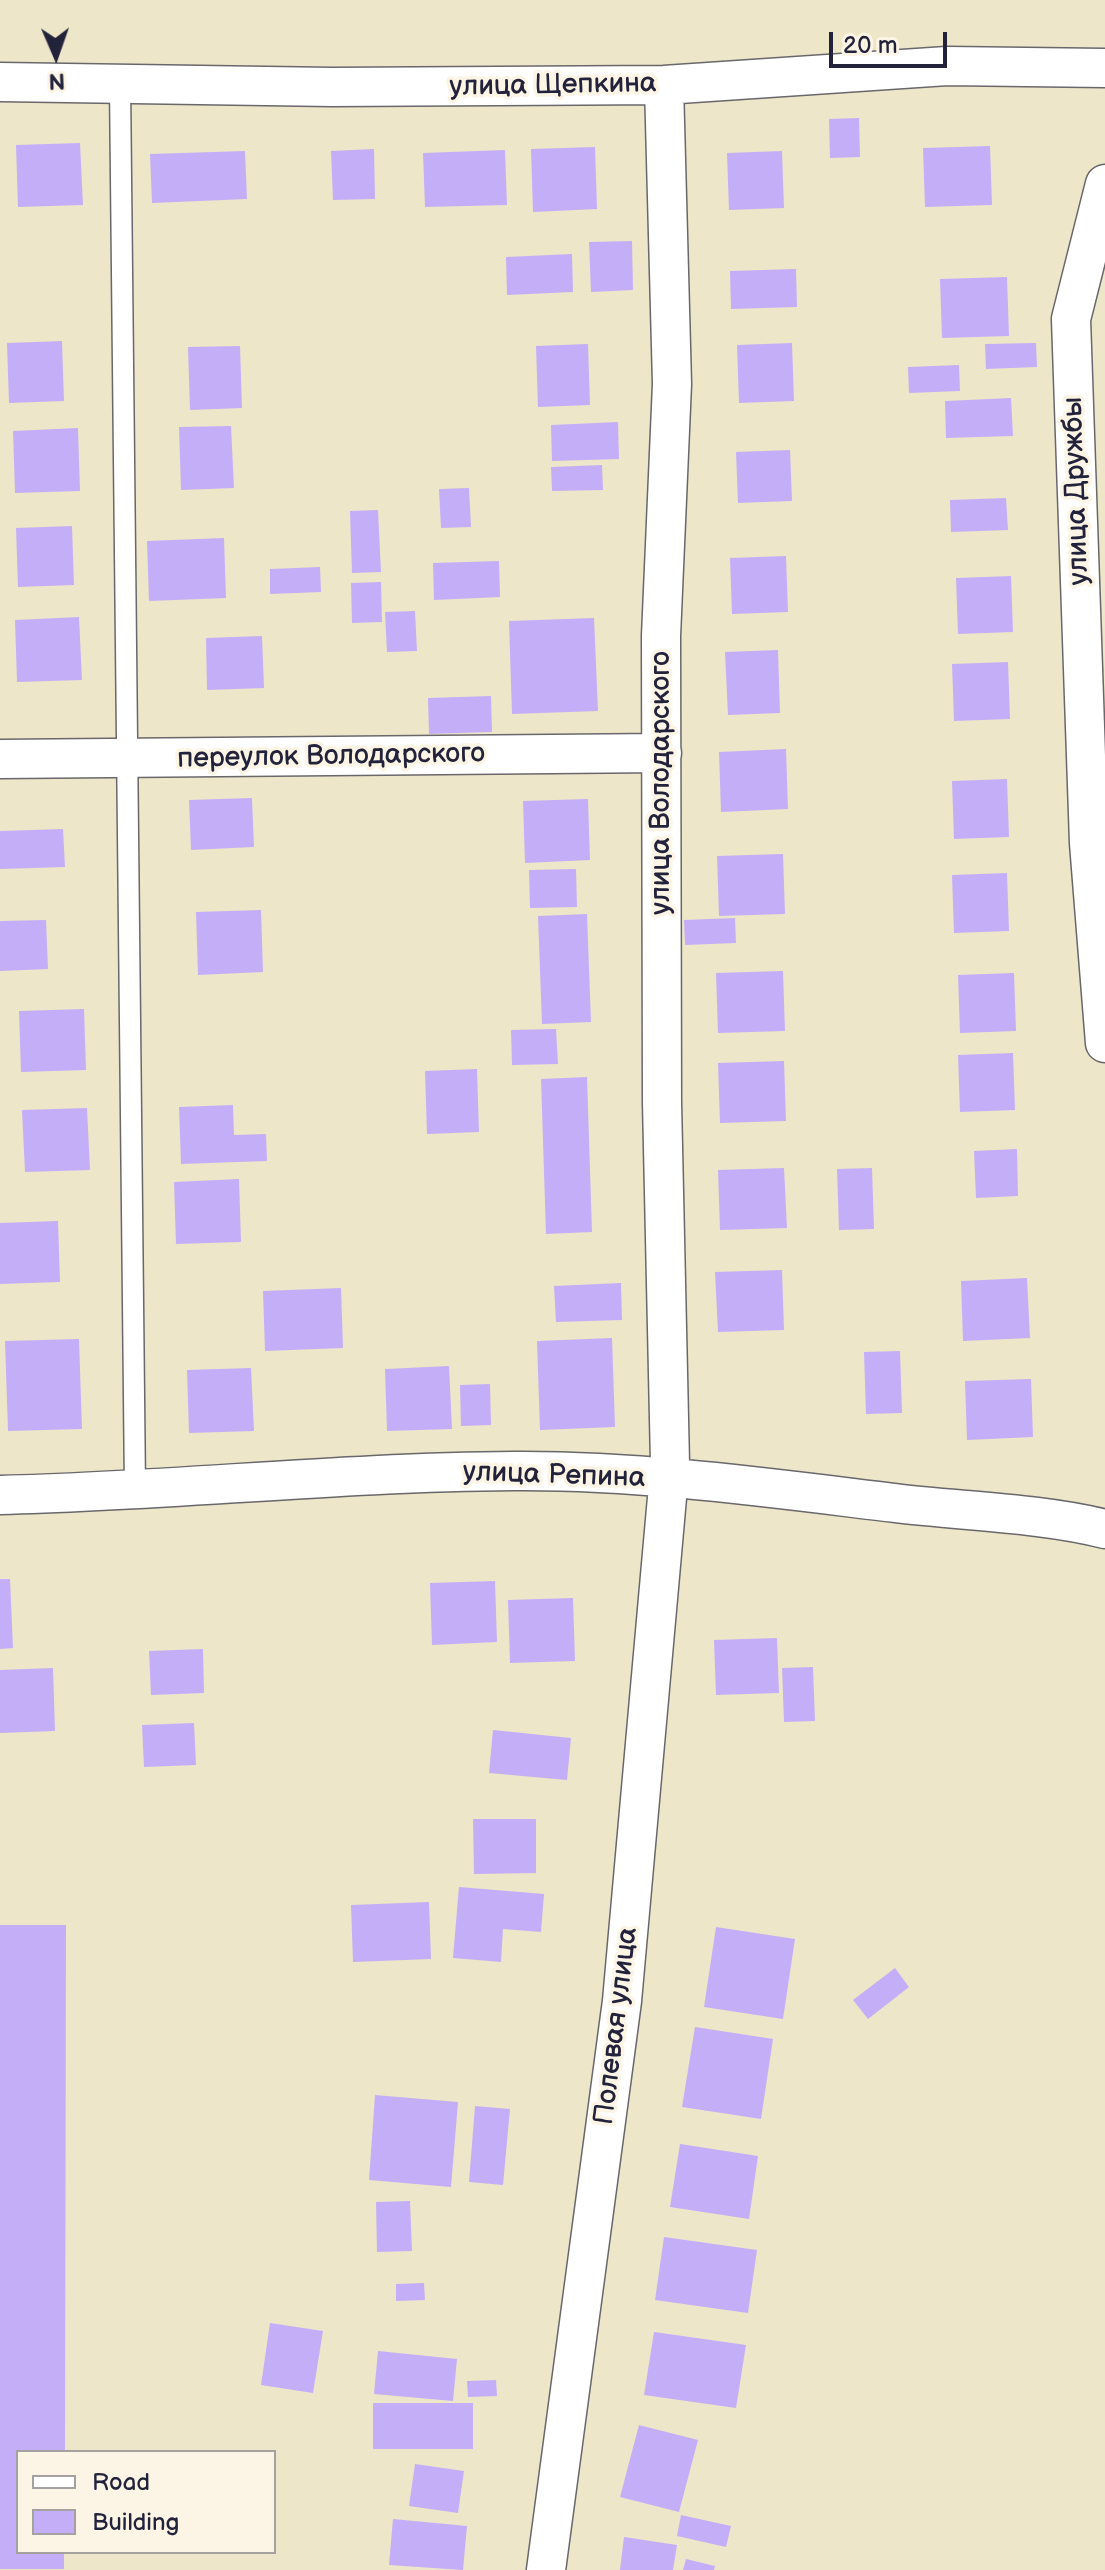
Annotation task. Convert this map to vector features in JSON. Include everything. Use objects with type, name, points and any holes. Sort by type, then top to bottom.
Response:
[{"type":"street","name":"улица Щепкина","points":[[0,82],[332,87],[664,85],[947,66],[1105,68]]},
{"type":"street","name":"улица Володарского","points":[[664,85],[672,384],[661,636],[668,1481]]},
{"type":"street","name":"улица Дружбы","points":[[1105,184],[1071,319],[1089,843],[1105,1043]]},
{"type":"street","name":"переулок Володарского","points":[[0,759],[662,753]]},
{"type":"street","name":"улица Репина","points":[[0,1495],[312,1476],[517,1471],[845,1497],[1105,1529]]},
{"type":"street","name":"Полевая улица","points":[[546,2570],[622,2001],[668,1481]]},
{"type":"lane","points":[[120,84],[135,1489]]},
{"type":"building","points":[[859,118],[860,157],[830,158],[829,119]]},
{"type":"building","points":[[80,143],[83,205],[18,207],[16,145]]},
{"type":"building","points":[[990,146],[992,205],[925,207],[923,148]]},
{"type":"building","points":[[595,147],[597,209],[533,212],[531,149]]},
{"type":"building","points":[[374,149],[375,199],[333,200],[331,151]]},
{"type":"building","points":[[505,150],[507,205],[425,207],[423,153]]},
{"type":"building","points":[[245,151],[247,199],[152,203],[150,154]]},
{"type":"building","points":[[782,151],[784,208],[729,210],[727,153]]},
{"type":"building","points":[[632,241],[633,290],[591,292],[589,242]]},
{"type":"building","points":[[572,254],[573,292],[507,295],[506,257]]},
{"type":"building","points":[[796,269],[797,307],[731,309],[730,271]]},
{"type":"building","points":[[1007,277],[1009,336],[942,338],[940,279]]},
{"type":"building","points":[[62,341],[64,401],[9,403],[7,343]]},
{"type":"building","points":[[792,343],[794,401],[739,403],[737,345]]},
{"type":"building","points":[[1036,343],[1037,367],[986,369],[985,344]]},
{"type":"building","points":[[588,344],[590,405],[538,407],[536,346]]},
{"type":"building","points":[[240,346],[242,408],[190,410],[188,347]]},
{"type":"building","points":[[959,365],[960,391],[909,393],[908,367]]},
{"type":"building","points":[[1011,398],[1013,436],[946,438],[945,401]]},
{"type":"building","points":[[618,422],[619,459],[552,461],[551,425]]},
{"type":"building","points":[[231,426],[234,488],[181,490],[179,427]]},
{"type":"building","points":[[78,428],[80,491],[15,493],[13,431]]},
{"type":"building","points":[[790,450],[792,501],[738,503],[736,452]]},
{"type":"building","points":[[602,465],[603,490],[552,491],[551,467]]},
{"type":"building","points":[[469,488],[471,527],[441,528],[439,489]]},
{"type":"building","points":[[1006,498],[1008,530],[951,532],[950,500]]},
{"type":"building","points":[[378,510],[381,572],[352,573],[350,511]]},
{"type":"building","points":[[72,526],[74,585],[18,587],[16,528]]},
{"type":"building","points":[[224,538],[226,598],[149,601],[147,541]]},
{"type":"building","points":[[786,556],[788,612],[732,614],[730,558]]},
{"type":"building","points":[[499,561],[500,597],[434,600],[433,563]]},
{"type":"building","points":[[320,567],[321,592],[270,594],[270,569]]},
{"type":"building","points":[[1011,576],[1013,632],[958,634],[956,578]]},
{"type":"building","points":[[381,582],[382,622],[352,623],[351,583]]},
{"type":"building","points":[[415,611],[417,651],[387,652],[385,612]]},
{"type":"building","points":[[79,617],[82,680],[17,682],[15,620]]},
{"type":"building","points":[[594,618],[598,711],[512,714],[509,621]]},
{"type":"building","points":[[262,636],[264,688],[207,690],[206,638]]},
{"type":"building","points":[[778,650],[780,713],[728,715],[725,652]]},
{"type":"building","points":[[1008,662],[1010,719],[954,721],[952,664]]},
{"type":"building","points":[[491,696],[492,732],[429,734],[428,698]]},
{"type":"building","points":[[786,749],[788,809],[721,812],[719,752]]},
{"type":"building","points":[[1007,779],[1009,837],[954,839],[952,781]]},
{"type":"building","points":[[252,798],[254,847],[191,850],[189,800]]},
{"type":"building","points":[[588,799],[590,860],[525,863],[523,801]]},
{"type":"building","points":[[63,829],[65,867],[0,869],[0,831]]},
{"type":"building","points":[[783,854],[785,914],[719,916],[717,856]]},
{"type":"building","points":[[576,869],[577,907],[530,908],[529,870]]},
{"type":"building","points":[[1007,873],[1009,931],[954,933],[952,875]]},
{"type":"building","points":[[261,910],[263,972],[198,975],[196,912]]},
{"type":"building","points":[[587,914],[591,1022],[542,1024],[538,916]]},
{"type":"building","points":[[735,918],[736,943],[685,945],[684,920]]},
{"type":"building","points":[[46,920],[48,969],[0,971],[0,921]]},
{"type":"building","points":[[783,971],[785,1031],[718,1033],[716,973]]},
{"type":"building","points":[[1014,973],[1016,1031],[960,1033],[958,975]]},
{"type":"building","points":[[84,1009],[86,1070],[21,1072],[19,1011]]},
{"type":"building","points":[[556,1029],[558,1064],[512,1065],[511,1030]]},
{"type":"building","points":[[1013,1053],[1015,1110],[960,1112],[958,1055]]},
{"type":"building","points":[[784,1061],[786,1121],[720,1123],[718,1063]]},
{"type":"building","points":[[477,1069],[479,1132],[427,1134],[425,1071]]},
{"type":"building","points":[[587,1077],[592,1232],[546,1234],[541,1079]]},
{"type":"building","points":[[233,1105],[234,1135],[266,1134],[267,1161],[181,1164],[179,1107]]},
{"type":"building","points":[[87,1108],[90,1170],[25,1172],[22,1110]]},
{"type":"building","points":[[1017,1149],[1018,1196],[976,1198],[974,1151]]},
{"type":"building","points":[[784,1168],[787,1228],[720,1230],[718,1170]]},
{"type":"building","points":[[872,1168],[874,1229],[839,1230],[837,1169]]},
{"type":"building","points":[[239,1179],[241,1242],[176,1244],[174,1182]]},
{"type":"building","points":[[58,1221],[60,1282],[0,1284],[0,1223]]},
{"type":"building","points":[[782,1270],[784,1330],[718,1332],[715,1272]]},
{"type":"building","points":[[1027,1278],[1030,1338],[963,1341],[961,1281]]},
{"type":"building","points":[[621,1283],[622,1320],[556,1322],[554,1286]]},
{"type":"building","points":[[341,1288],[343,1348],[265,1351],[263,1291]]},
{"type":"building","points":[[612,1338],[615,1427],[540,1430],[537,1341]]},
{"type":"building","points":[[79,1339],[82,1429],[8,1431],[5,1341]]},
{"type":"building","points":[[900,1351],[902,1413],[866,1414],[864,1352]]},
{"type":"building","points":[[449,1366],[452,1429],[387,1431],[385,1369]]},
{"type":"building","points":[[251,1368],[254,1431],[189,1433],[187,1370]]},
{"type":"building","points":[[1031,1379],[1033,1437],[967,1440],[965,1381]]},
{"type":"building","points":[[490,1384],[491,1425],[461,1426],[460,1385]]},
{"type":"building","points":[[0,1579],[10,1579],[13,1648],[0,1649]]},
{"type":"building","points":[[495,1581],[497,1642],[432,1645],[430,1583]]},
{"type":"building","points":[[573,1598],[575,1661],[510,1663],[508,1600]]},
{"type":"building","points":[[777,1638],[779,1693],[716,1695],[714,1640]]},
{"type":"building","points":[[203,1649],[204,1693],[151,1695],[149,1651]]},
{"type":"building","points":[[813,1667],[815,1721],[784,1722],[782,1668]]},
{"type":"building","points":[[53,1668],[55,1731],[0,1733],[0,1670]]},
{"type":"building","points":[[194,1723],[196,1765],[144,1767],[142,1725]]},
{"type":"building","points":[[493,1730],[571,1738],[567,1780],[489,1773]]},
{"type":"building","points":[[473,1819],[536,1819],[536,1873],[474,1874]]},
{"type":"building","points":[[459,1887],[544,1894],[541,1932],[503,1929],[501,1962],[453,1958]]},
{"type":"building","points":[[429,1902],[431,1959],[353,1962],[351,1905]]},
{"type":"building","points":[[0,1925],[66,1925],[65,2450],[16,2450],[16,2554],[64,2554],[64,2569],[0,2569]]},
{"type":"building","points":[[716,1927],[795,1939],[783,2019],[704,2007]]},
{"type":"building","points":[[895,1968],[909,1987],[868,2019],[853,2000]]},
{"type":"building","points":[[695,2027],[773,2039],[761,2119],[682,2107]]},
{"type":"building","points":[[375,2095],[458,2102],[451,2187],[369,2180]]},
{"type":"building","points":[[475,2106],[510,2109],[503,2185],[469,2182]]},
{"type":"building","points":[[680,2144],[758,2156],[749,2219],[670,2207]]},
{"type":"building","points":[[410,2201],[412,2251],[377,2252],[376,2202]]},
{"type":"building","points":[[664,2237],[757,2250],[748,2313],[655,2300]]},
{"type":"building","points":[[424,2283],[425,2300],[396,2301],[396,2284]]},
{"type":"building","points":[[270,2323],[323,2331],[313,2393],[261,2385]]},
{"type":"building","points":[[654,2332],[746,2345],[736,2408],[644,2395]]},
{"type":"building","points":[[378,2351],[457,2359],[453,2401],[374,2394]]},
{"type":"building","points":[[496,2380],[497,2396],[468,2397],[467,2381]]},
{"type":"building","points":[[373,2403],[473,2403],[473,2449],[373,2449]]},
{"type":"building","points":[[639,2425],[698,2440],[679,2512],[620,2497]]},
{"type":"building","points":[[415,2464],[464,2471],[458,2513],[409,2506]]},
{"type":"building","points":[[681,2515],[731,2526],[726,2547],[677,2536]]},
{"type":"building","points":[[393,2519],[467,2526],[463,2570],[389,2565]]},
{"type":"building","points":[[624,2537],[677,2545],[673,2570],[620,2570]]},
{"type":"building","points":[[686,2559],[715,2566],[714,2570],[683,2570]]}]
